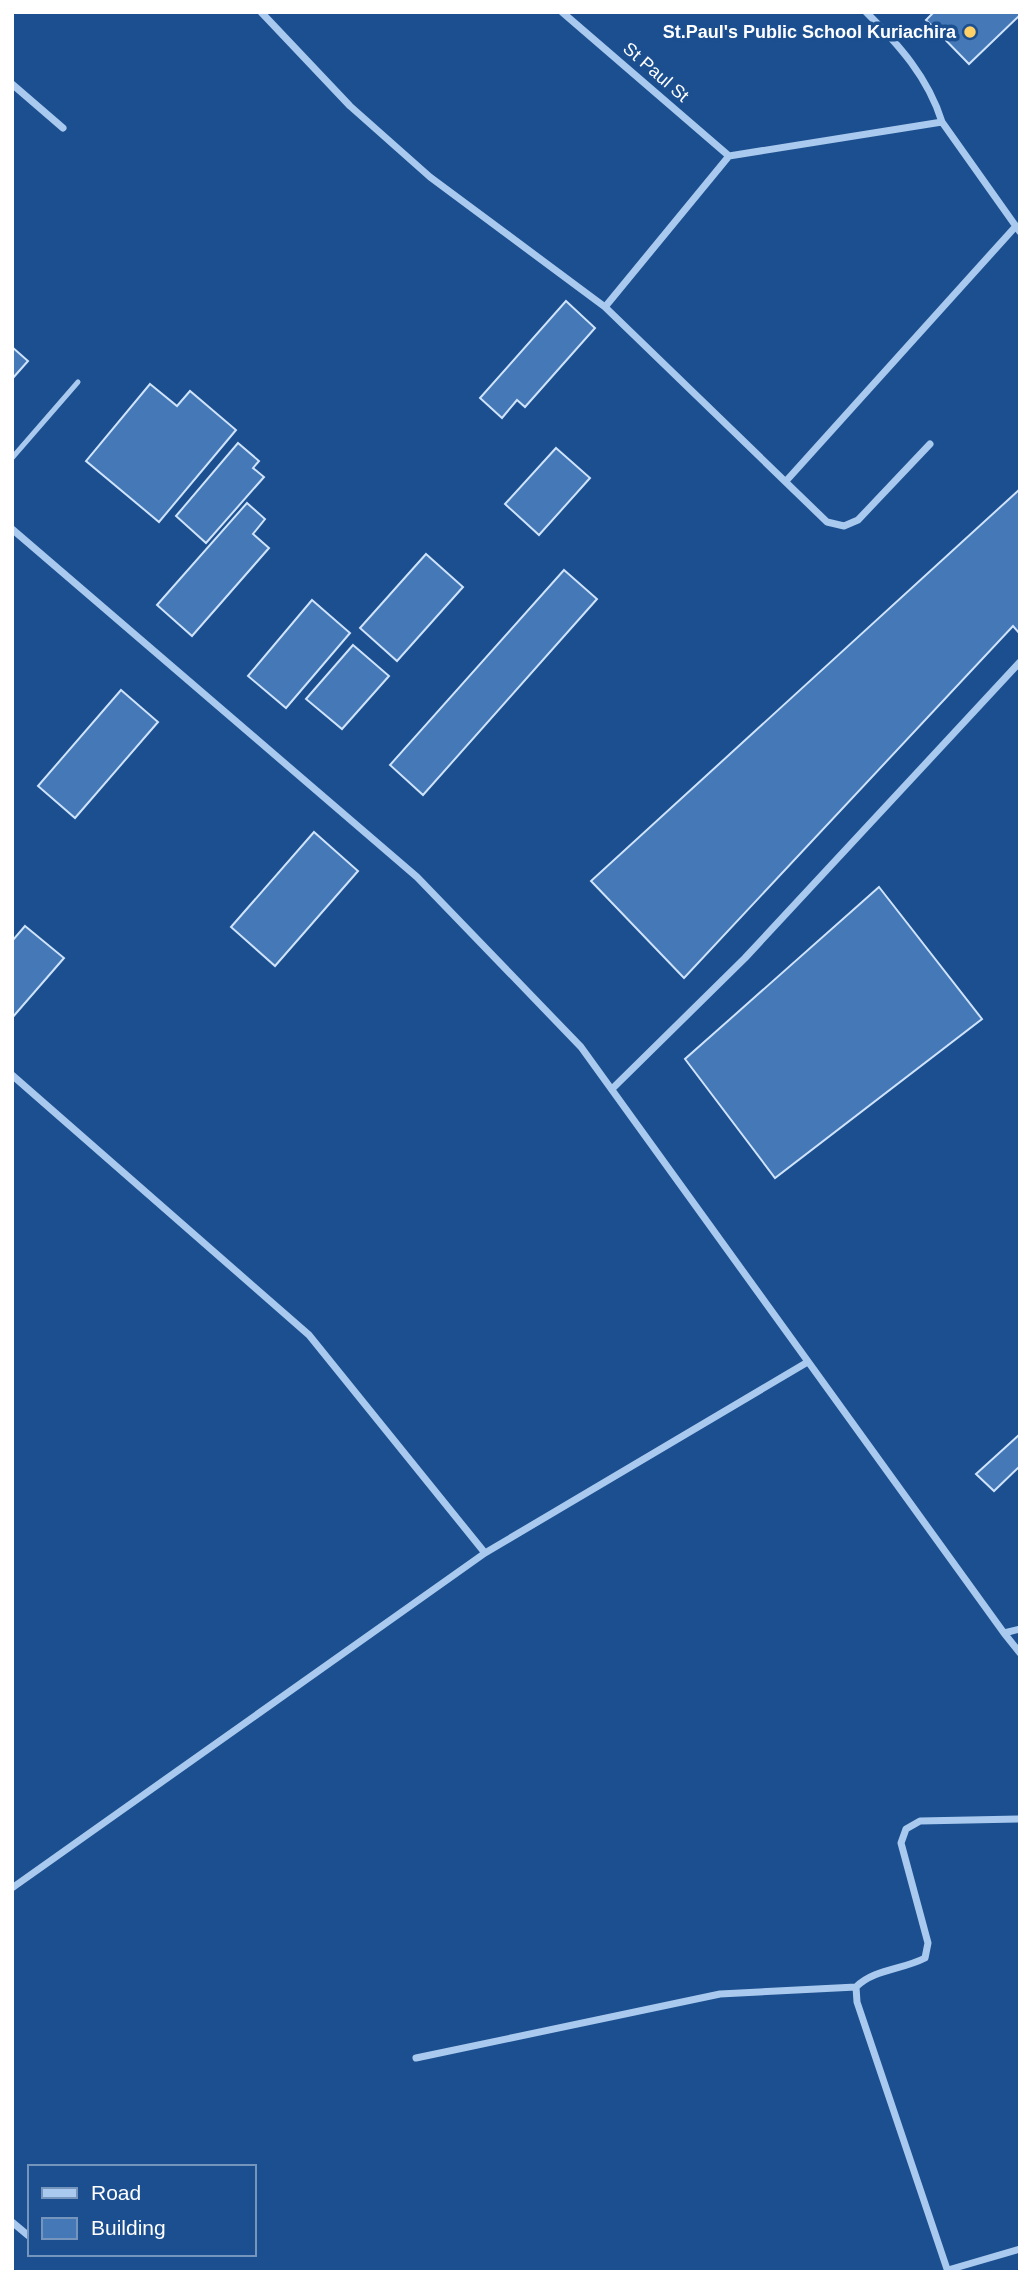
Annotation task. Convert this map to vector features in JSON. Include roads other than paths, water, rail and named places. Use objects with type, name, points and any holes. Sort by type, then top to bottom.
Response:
[{"type":"street","points":[[261,12],[350,106],[430,177],[605,306],[787,480],[827,522],[844,526],[858,520],[930,444]]},
{"type":"street","name":"St Paul St","points":[[562,12],[729,156]]},
{"type":"street","points":[[787,480],[1018,229],[942,122],[933,95],[899,44],[866,12]]},
{"type":"street","points":[[12,84],[63,128]]},
{"type":"street","points":[[605,306],[729,156],[942,122]]},
{"type":"street","points":[[12,529],[417,877],[581,1047],[613,1088],[806,1363],[1020,1653]]},
{"type":"street","points":[[613,1088],[745,958],[1020,662]]},
{"type":"street","points":[[12,1075],[309,1335],[485,1553]]},
{"type":"street","points":[[12,1888],[485,1553],[806,1363]]},
{"type":"street","points":[[1004,1633],[1020,1629]]},
{"type":"street","points":[[416,2058],[720,1994],[856,1987],[866,1976],[912,1965],[925,1958],[928,1943],[901,1843],[906,1829],[919,1821],[1020,1819]]},
{"type":"street","points":[[856,1987],[857,2002],[948,2271],[1020,2249]]},
{"type":"street","points":[[12,2222],[28,2235]]},
{"type":"lane","points":[[12,458],[78,382]]},
{"type":"place","name":"St.Paul's Public School Kuriachira","points":[[970,32]]}]
